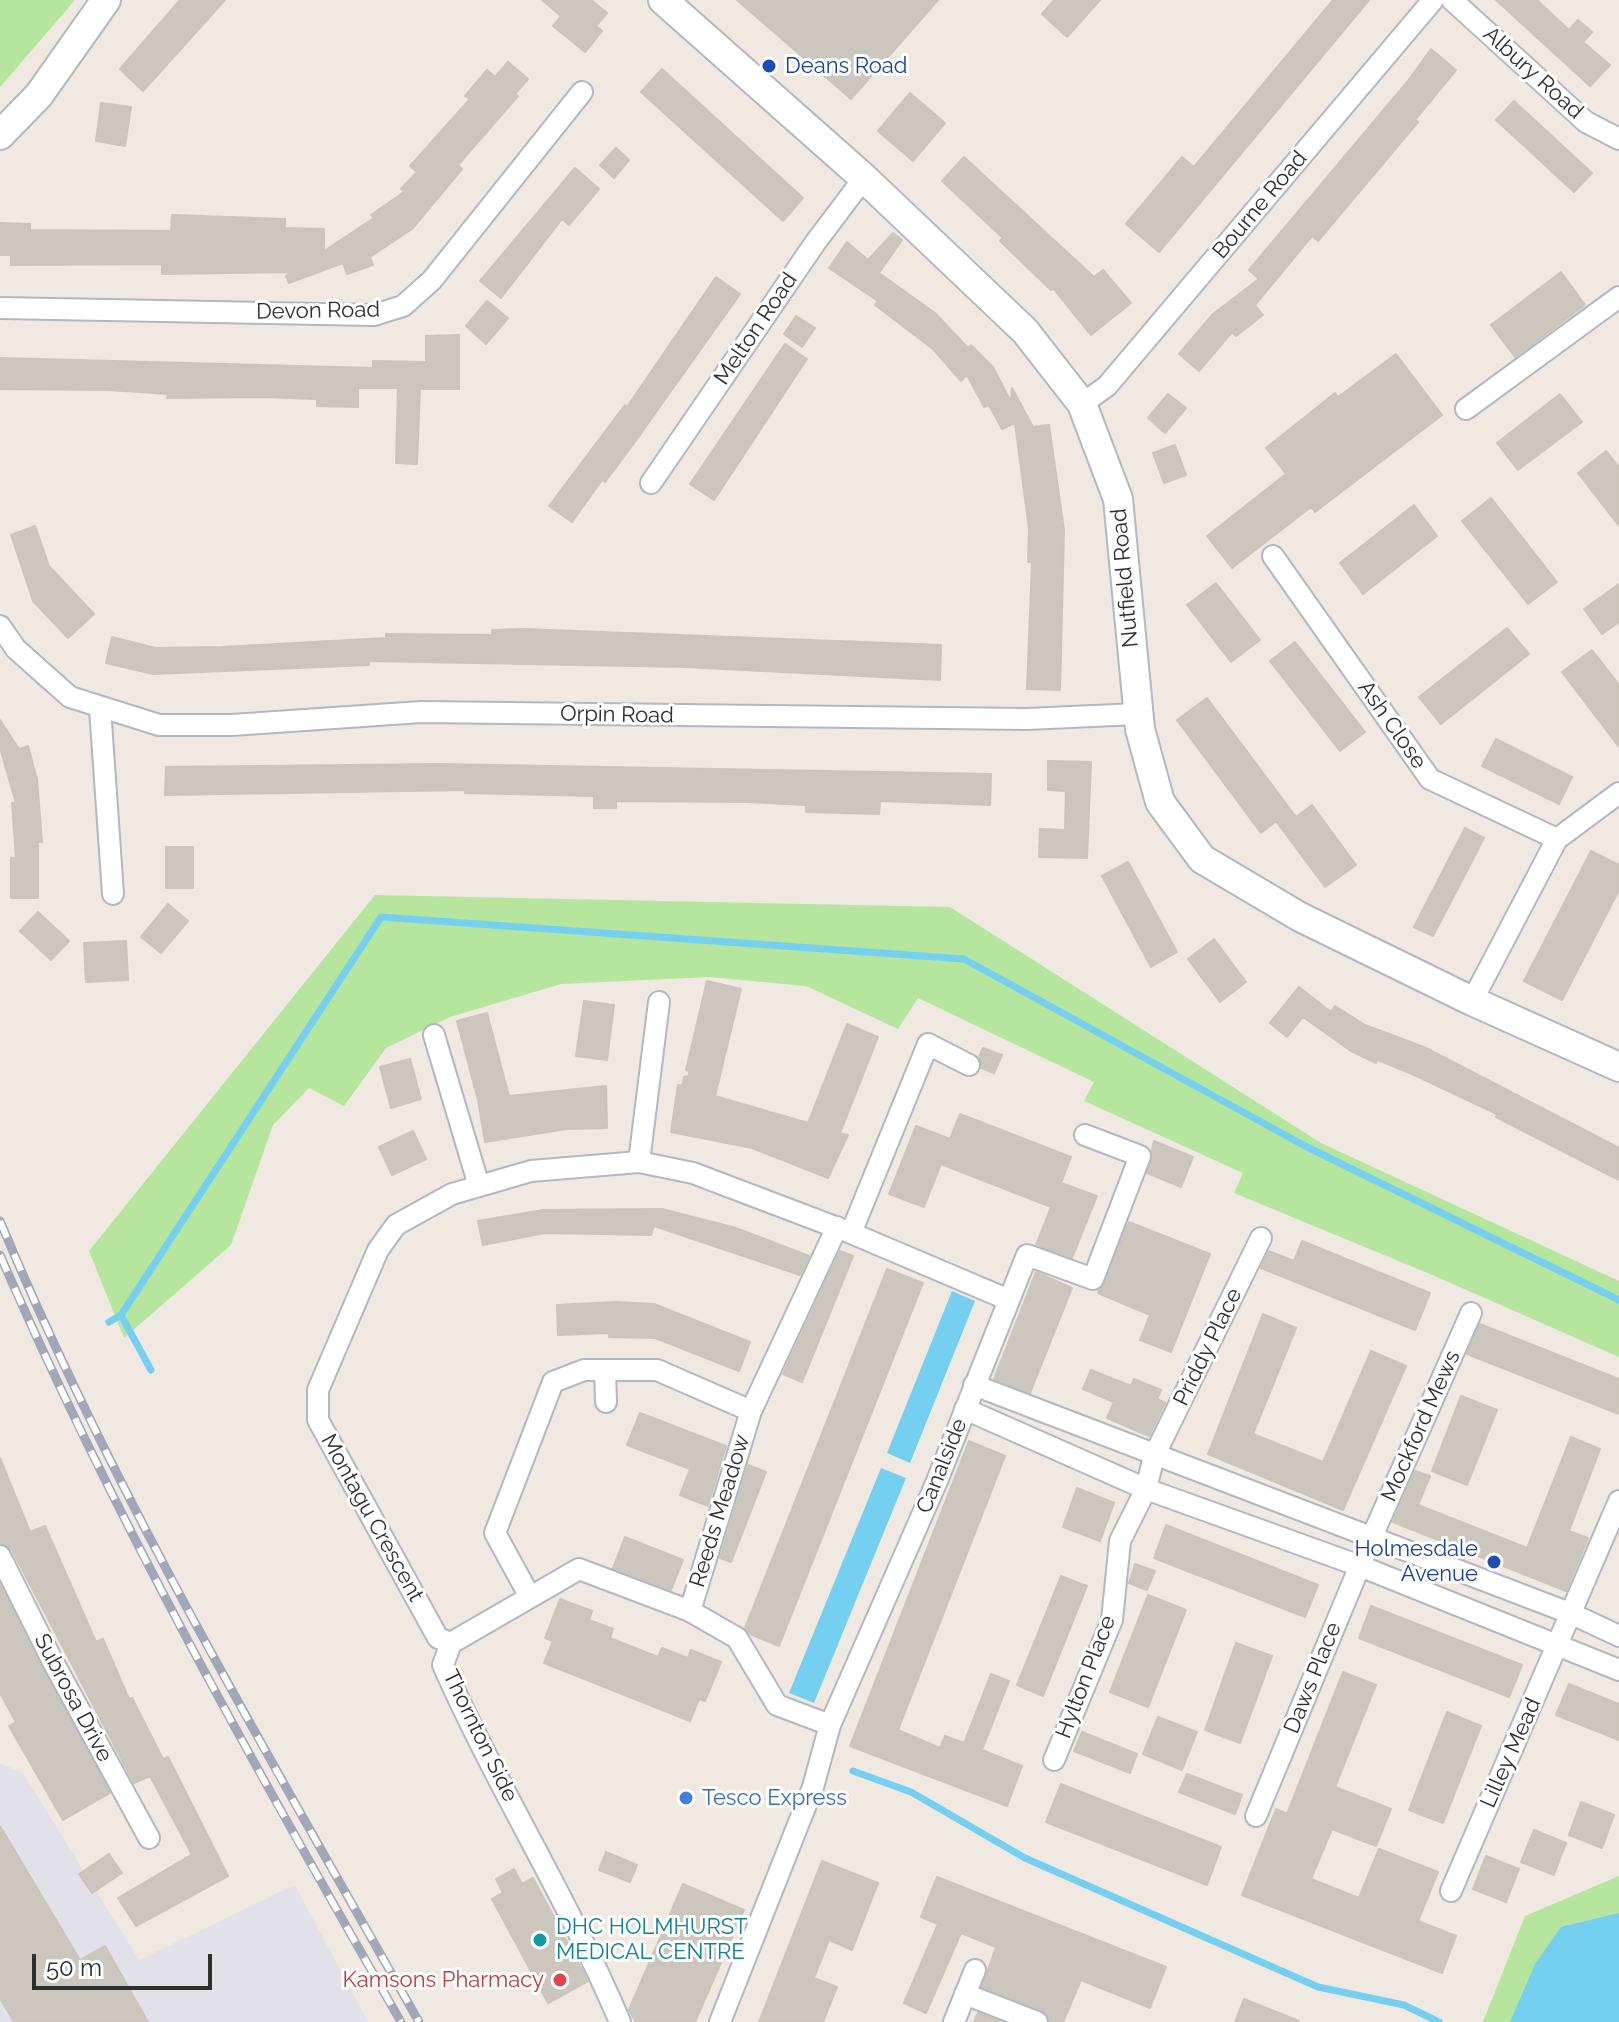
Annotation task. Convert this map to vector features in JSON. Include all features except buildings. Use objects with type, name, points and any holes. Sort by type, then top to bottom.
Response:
[{"type":"street","points":[[0,135],[39,95],[106,0]]},
{"type":"street","name":"Nutfield Road","points":[[663,0],[864,178],[1025,331],[1082,404],[1118,499],[1137,714],[1160,802],[1202,859],[1300,917],[1472,1001],[1619,1067]]},
{"type":"street","name":"Bourne Road","points":[[1082,404],[1107,386],[1433,0]]},
{"type":"street","name":"Albury Road","points":[[1452,0],[1593,128],[1619,139]]},
{"type":"street","name":"Devon Road","points":[[0,308],[374,315],[403,306],[432,280],[582,92]]},
{"type":"street","name":"Melton Road","points":[[651,483],[815,243],[864,178]]},
{"type":"street","points":[[1466,409],[1619,297]]},
{"type":"street","name":"Ash Close","points":[[1273,556],[1430,779],[1557,839]]},
{"type":"street","name":"Orpin Road","points":[[0,626],[38,672],[70,697],[159,725],[232,725],[421,712],[995,719],[1137,714]]},
{"type":"street","points":[[100,708],[113,894]]},
{"type":"street","points":[[1472,1001],[1557,839],[1619,793]]},
{"type":"street","points":[[639,1162],[659,1002]]},
{"type":"street","points":[[434,1035],[479,1186],[531,1171],[639,1162],[693,1173],[844,1230],[1009,1300]]},
{"type":"street","points":[[844,1230],[928,1044],[969,1065]]},
{"type":"street","name":"Canalside","points":[[720,2022],[813,1787],[830,1725],[1027,1255],[1093,1279],[1140,1156],[1085,1135]]},
{"type":"street","name":"Montagu Crescent","points":[[451,1643],[438,1638],[318,1420],[316,1404],[318,1390],[378,1250],[396,1225],[452,1194],[479,1186]]},
{"type":"street","name":"Reeds Meadow","points":[[690,1611],[751,1411],[844,1230]]},
{"type":"street","name":"Priddy Place","points":[[1154,1456],[1261,1238]]},
{"type":"street","name":"Mockford Mews","points":[[1371,1539],[1471,1313]]},
{"type":"street","points":[[530,1597],[495,1533],[497,1522],[553,1382],[594,1370],[606,1402]]},
{"type":"street","name":"Reeds Meadow","points":[[594,1370],[657,1370],[751,1411]]},
{"type":"street","points":[[974,1385],[1572,1614],[1619,1636]]},
{"type":"street","points":[[965,1409],[1146,1489],[1360,1566],[1619,1670]]},
{"type":"street","name":"Hylton Place","points":[[1054,1760],[1112,1620],[1120,1541],[1146,1489],[1154,1456]]},
{"type":"street","name":"Lilley Mead","points":[[1451,1891],[1619,1501]]},
{"type":"street","name":"Daws Place","points":[[1256,1816],[1371,1539]]},
{"type":"street","name":"Subrosa Drive","points":[[0,1556],[52,1660],[149,1838]]},
{"type":"street","name":"Thornton Side","points":[[620,2022],[540,1855],[469,1724],[443,1665],[451,1643],[579,1569],[690,1611],[737,1638],[777,1705],[830,1725]]},
{"type":"street","points":[[954,2022],[975,1970]]},
{"type":"street","points":[[965,1994],[1037,2022]]},
{"type":"shaded area","points":[[0,1763],[23,1773],[139,1960],[295,1885],[368,2022],[0,2022]]},
{"type":"green space","points":[[0,0],[75,0],[0,87]]},
{"type":"green space","points":[[375,895],[950,907],[1321,1143],[1619,1281],[1619,1357],[1234,1193],[1243,1173],[1084,1101],[1094,1082],[918,998],[898,1029],[806,986],[709,977],[561,984],[450,1017],[386,1048],[344,1106],[309,1088],[273,1125],[231,1245],[124,1338],[89,1251]]},
{"type":"green space","points":[[1619,1876],[1619,2022],[1483,2022],[1525,1916]]},
{"type":"water","points":[[952,1291],[975,1301],[910,1463],[887,1453]]},
{"type":"water","points":[[881,1468],[906,1478],[814,1703],[789,1693]]},
{"type":"water","points":[[1619,1913],[1619,2022],[1510,2022],[1535,1964],[1561,1927]]},
{"type":"waterway","points":[[121,1315],[381,917],[964,959],[1305,1146],[1619,1300]]},
{"type":"waterway","points":[[109,1322],[121,1315],[151,1370]]},
{"type":"waterway","points":[[853,1771],[911,1792],[1025,1858],[1318,1987],[1404,2005],[1439,2022]]},
{"type":"railway","points":[[0,1221],[45,1324],[145,1528],[252,1727],[419,2022]]},
{"type":"railway","points":[[0,1255],[44,1354],[139,1548],[241,1739],[401,2022]]},
{"type":"place","name":"Deans Road","points":[[769,66]]},
{"type":"place","name":"Holmesdale Avenue","points":[[1494,1562]]},
{"type":"place","name":"Tesco Express","points":[[686,1798]]},
{"type":"place","name":"DHC HOLMHURST MEDICAL CENTRE","points":[[540,1940]]},
{"type":"place","name":"Kamsons Pharmacy","points":[[560,1980]]}]
